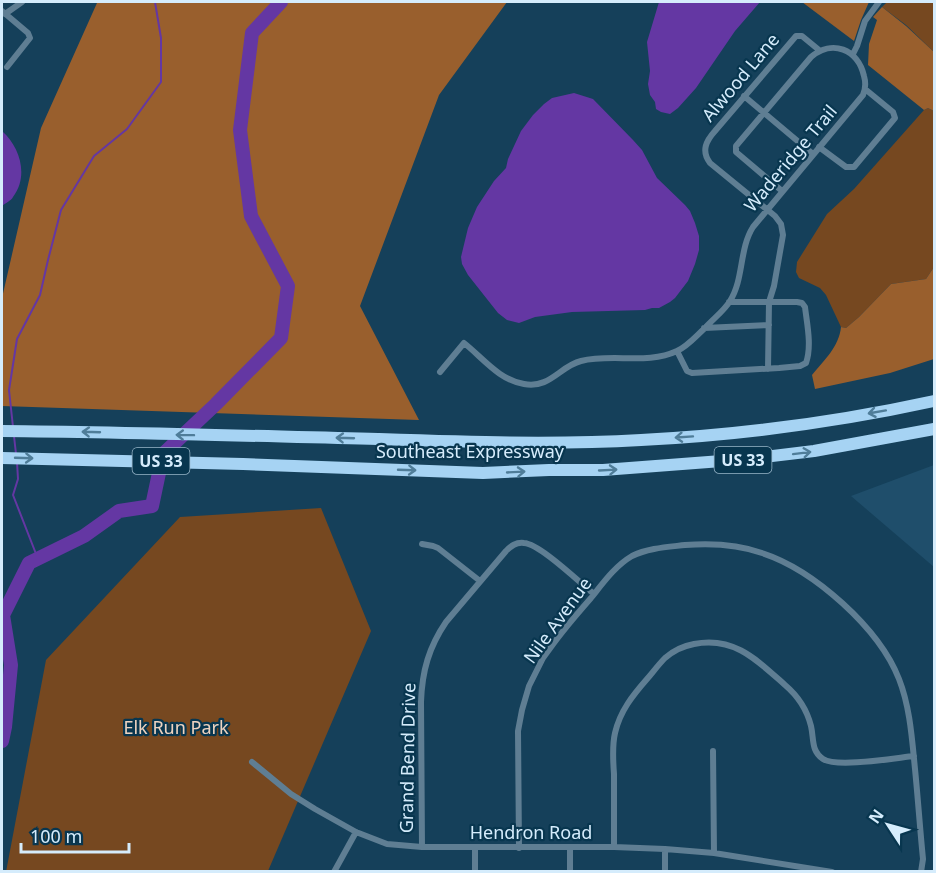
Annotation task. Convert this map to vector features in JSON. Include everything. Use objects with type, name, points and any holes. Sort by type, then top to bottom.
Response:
[{"type":"highway","name":"Southeast Expressway","points":[[2,431],[577,443],[705,436],[796,425],[934,401]]},
{"type":"highway","name":"Southeast Expressway","points":[[2,458],[483,473],[603,470],[759,458],[814,451],[934,429]]},
{"type":"street","points":[[7,67],[30,38],[28,33],[3,12],[22,2]]},
{"type":"street","points":[[853,54],[865,21],[879,2]]},
{"type":"street","name":"Alwood Lane","points":[[767,210],[713,165],[705,156],[705,146],[744,96],[796,36],[802,36],[819,50]]},
{"type":"street","points":[[782,191],[736,152],[736,146],[799,70],[819,50],[846,50],[857,58],[863,72],[865,89],[893,112],[895,118],[854,167],[846,167],[819,147]]},
{"type":"street","name":"Waderidge Trail","points":[[440,372],[464,343],[503,377],[525,385],[549,381],[579,361],[652,357],[677,351],[689,343],[729,302],[737,283],[750,231],[863,95],[865,89]]},
{"type":"street","points":[[744,96],[813,154]]},
{"type":"street","points":[[767,210],[775,216],[783,235],[769,302],[768,369]]},
{"type":"street","points":[[677,351],[687,371],[692,373],[768,369],[800,366],[806,363],[808,336],[805,307],[802,303],[729,302]]},
{"type":"street","points":[[704,328],[769,325]]},
{"type":"street","name":"Grand Bend Drive","points":[[422,848],[421,702],[424,671],[438,634],[510,547],[519,543],[533,545],[541,550],[594,594]]},
{"type":"street","points":[[422,544],[438,548],[480,581]]},
{"type":"street","name":"Nile Avenue","points":[[519,848],[518,731],[529,686],[543,658],[610,574],[625,560],[646,551],[673,546],[710,544],[735,546],[762,552],[816,582],[854,614],[880,645],[893,665],[900,680],[908,711],[923,859],[921,872]]},
{"type":"street","points":[[614,847],[614,741],[622,713],[634,694],[665,659],[673,652],[690,645],[700,642],[718,642],[743,651],[796,695],[809,719],[815,751],[824,759],[840,763],[914,756]]},
{"type":"street","points":[[713,751],[714,852]]},
{"type":"street","name":"Hendron Road","points":[[252,762],[291,794],[315,809],[356,832],[387,844],[422,848],[614,847],[714,852],[832,872]]},
{"type":"street","points":[[334,872],[356,832]]},
{"type":"street","points":[[475,847],[475,872]]},
{"type":"street","points":[[570,847],[570,872]]},
{"type":"street","points":[[665,849],[665,872]]},
{"type":"shaded area","points":[[97,2],[507,2],[439,95],[360,306],[419,420],[2,406],[2,298],[41,128]]},
{"type":"shaded area","points":[[659,2],[760,2],[735,31],[696,88],[670,114],[656,109],[648,84],[650,71],[647,42]]},
{"type":"shaded area","points":[[802,2],[869,2],[854,41]]},
{"type":"shaded area","points":[[882,7],[934,52],[934,111],[928,108],[924,110],[868,65],[869,44],[877,20],[873,17]]},
{"type":"shaded area","points":[[574,93],[593,99],[642,150],[657,178],[690,211],[699,236],[699,250],[695,264],[688,281],[675,298],[659,308],[572,312],[535,317],[519,323],[507,320],[498,313],[462,264],[461,257],[468,228],[477,207],[494,181],[506,168],[521,131],[533,115],[552,98]]},
{"type":"shaded area","points":[[2,131],[18,153],[21,180],[12,198],[2,206]]},
{"type":"shaded area","points":[[934,267],[934,359],[890,373],[815,389],[812,375],[834,347],[841,327],[846,328],[859,317],[891,284],[926,279]]},
{"type":"shaded area","points":[[934,465],[934,567],[851,496]]},
{"type":"green space","points":[[887,2],[934,2],[934,52],[906,25],[882,7]]},
{"type":"green space","points":[[928,108],[934,111],[934,267],[926,279],[891,284],[859,317],[846,328],[841,327],[826,295],[820,288],[799,278],[796,272],[797,262],[827,214],[854,189]]},
{"type":"green space","name":"Elk Run Park","points":[[321,508],[371,631],[268,871],[6,872],[46,660],[180,517]]},
{"type":"waterway","points":[[13,427],[9,390],[17,339],[40,295],[61,210],[94,156],[127,129],[161,82],[161,38],[155,2]]},
{"type":"waterway","points":[[2,741],[11,665],[3,615],[29,563],[84,536],[119,511],[152,506],[163,454],[281,338],[288,286],[251,216],[240,130],[252,33],[281,2]]},
{"type":"waterway","points":[[14,436],[16,454]]},
{"type":"waterway","points":[[17,462],[18,479],[13,495],[38,559]]}]
